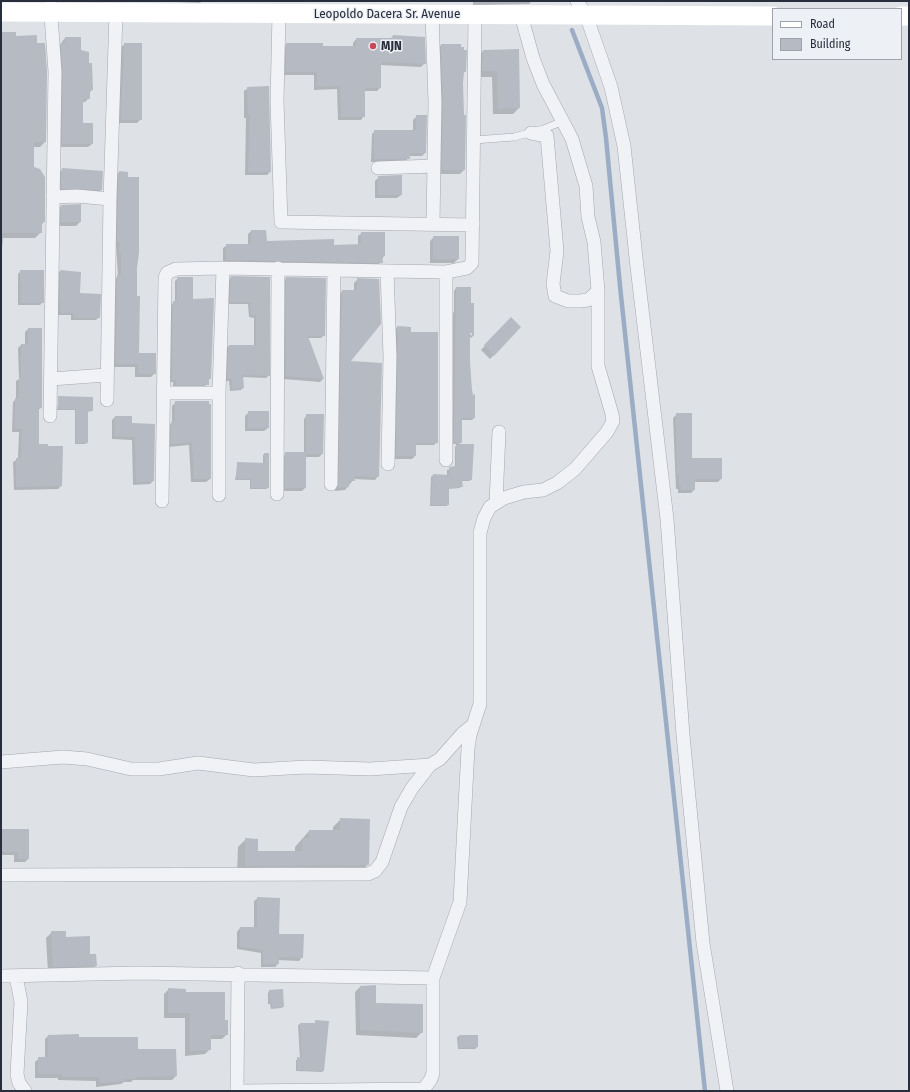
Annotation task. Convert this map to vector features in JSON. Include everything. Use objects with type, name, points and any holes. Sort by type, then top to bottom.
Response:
[{"type":"main road","name":"Leopoldo Dacera Sr. Avenue","points":[[1,12],[51,7],[116,12],[279,14],[334,11],[521,15],[582,8],[772,16]]},
{"type":"street","points":[[50,416],[55,72],[51,7]]},
{"type":"street","points":[[582,8],[611,87],[624,146],[667,520],[683,735],[703,943],[727,1091]]},
{"type":"street","points":[[106,400],[116,12]]},
{"type":"street","points":[[279,14],[277,101],[281,222],[473,225]]},
{"type":"street","points":[[432,14],[435,102],[433,224]]},
{"type":"street","points":[[162,501],[165,278],[167,273],[176,269],[223,268],[446,272],[467,268],[472,263],[475,14]]},
{"type":"street","points":[[240,1091],[425,1090],[433,1073],[433,978],[460,902],[468,748],[473,725],[480,704],[480,533],[484,518],[490,507],[504,498],[524,492],[543,490],[557,484],[575,469],[611,425],[612,414],[598,366],[598,291],[594,242],[588,217],[586,186],[572,139],[564,121],[543,84],[533,58],[521,15]]},
{"type":"street","points":[[531,133],[548,136],[557,251],[553,284],[555,296],[568,300],[580,301],[588,300],[598,291]]},
{"type":"street","points":[[378,168],[434,166]]},
{"type":"street","points":[[53,197],[77,196],[110,199]]},
{"type":"street","points":[[219,495],[219,394],[223,268]]},
{"type":"street","points":[[277,494],[278,268]]},
{"type":"street","points":[[331,484],[334,270]]},
{"type":"street","points":[[387,271],[390,356],[388,464]]},
{"type":"street","points":[[446,272],[446,460]]},
{"type":"street","points":[[51,379],[106,375]]},
{"type":"street","points":[[164,393],[219,394]]},
{"type":"street","points":[[496,503],[499,432]]},
{"type":"street","points":[[1,875],[368,874],[375,871],[382,862],[401,807],[412,788],[430,765],[440,759],[463,733],[473,725]]},
{"type":"street","points":[[1,762],[63,757],[87,759],[131,769],[159,769],[198,763],[254,770],[306,767],[370,769],[430,765]]},
{"type":"street","points":[[1,976],[138,973],[238,973],[433,978]]},
{"type":"street","points":[[237,1091],[238,973]]},
{"type":"street","points":[[16,976],[21,1002],[17,1074],[19,1083],[25,1091]]},
{"type":"lane","points":[[474,140],[514,137],[531,133],[564,121]]},
{"type":"building","points":[[1,32],[16,32],[16,36],[37,35],[37,43],[45,43],[47,72],[46,142],[34,142],[34,167],[40,169],[45,177],[45,222],[42,222],[42,233],[1,233]]},
{"type":"building","points":[[393,35],[425,37],[426,64],[381,62],[381,88],[365,88],[365,117],[341,117],[340,86],[317,87],[317,72],[286,72],[286,43],[323,43],[323,46],[356,46],[356,38],[392,38]]},
{"type":"building","points":[[65,37],[81,37],[81,50],[89,52],[89,63],[92,63],[93,90],[90,90],[90,99],[83,99],[83,123],[93,123],[93,144],[63,144],[62,142],[63,72],[61,43],[65,43]]},
{"type":"building","points":[[124,43],[142,43],[142,120],[121,120]]},
{"type":"building","points":[[441,44],[461,44],[461,47],[464,47],[464,50],[467,50],[466,72],[464,72],[463,83],[464,115],[466,115],[465,170],[442,170],[443,102]]},
{"type":"building","points":[[519,49],[520,108],[498,109],[497,71],[482,71],[483,50]]},
{"type":"building","points":[[269,86],[271,172],[248,172],[250,114],[248,114],[247,87]]},
{"type":"building","points":[[416,115],[427,115],[426,153],[410,153],[410,159],[374,159],[374,130],[416,130]]},
{"type":"building","points":[[62,168],[103,171],[102,190],[61,189]]},
{"type":"building","points":[[119,171],[128,172],[128,177],[139,177],[139,253],[137,268],[137,296],[140,296],[139,353],[156,353],[156,374],[138,374],[138,364],[116,364],[117,275],[121,275],[121,252],[119,252],[120,242],[117,242]]},
{"type":"building","points":[[402,175],[402,195],[378,195],[378,176]]},
{"type":"building","points":[[81,204],[81,222],[61,222],[61,205]]},
{"type":"building","points":[[251,230],[266,230],[267,241],[334,239],[334,245],[361,244],[361,232],[385,232],[385,256],[382,256],[383,263],[226,260],[226,244],[251,244]]},
{"type":"building","points":[[433,236],[459,236],[459,259],[433,259]]},
{"type":"building","points":[[20,270],[44,270],[44,303],[21,303]]},
{"type":"building","points":[[60,270],[81,272],[80,293],[101,294],[100,318],[74,318],[74,313],[60,313]]},
{"type":"building","points":[[231,276],[270,277],[270,376],[243,375],[244,388],[232,389],[232,379],[227,379],[229,345],[256,345],[256,315],[251,315],[250,302],[230,302]]},
{"type":"building","points":[[177,277],[193,277],[193,299],[214,298],[211,379],[209,379],[209,385],[176,385],[176,380],[172,380],[173,301],[177,301]]},
{"type":"building","points":[[286,277],[326,278],[325,336],[308,336],[324,379],[286,376]]},
{"type":"building","points":[[357,278],[379,279],[381,324],[351,361],[382,363],[379,477],[354,476],[355,481],[349,481],[349,487],[338,488],[342,290],[357,290]]},
{"type":"building","points":[[456,287],[471,287],[471,303],[474,303],[474,336],[470,332],[470,362],[472,390],[473,395],[475,394],[475,418],[462,418],[462,443],[454,443]]},
{"type":"building","points":[[511,317],[521,327],[494,356],[484,345]]},
{"type":"building","points":[[397,326],[411,327],[411,332],[438,332],[438,443],[416,443],[416,456],[396,456]]},
{"type":"building","points":[[28,328],[42,328],[42,408],[39,408],[39,444],[48,444],[48,446],[63,446],[62,486],[16,487],[16,458],[21,458],[22,429],[15,429],[15,398],[19,398],[19,377],[21,377],[21,344],[28,344]]},
{"type":"building","points":[[58,396],[93,397],[93,411],[88,411],[88,443],[76,443],[76,409],[58,409]]},
{"type":"building","points":[[175,401],[209,401],[209,404],[211,404],[211,479],[194,479],[192,442],[171,444],[171,422],[175,422]]},
{"type":"building","points":[[248,411],[269,411],[269,428],[248,428]]},
{"type":"building","points":[[676,413],[692,413],[692,458],[722,458],[722,479],[695,479],[695,490],[681,490],[681,486],[679,486],[679,474],[677,474]]},
{"type":"building","points":[[306,414],[324,414],[323,454],[306,454]]},
{"type":"building","points":[[115,416],[132,416],[132,423],[155,424],[154,481],[136,482],[135,437],[114,436]]},
{"type":"building","points":[[456,444],[474,444],[472,480],[462,480],[463,487],[449,488],[449,505],[431,505],[433,474],[449,475],[449,467],[456,466]]},
{"type":"building","points":[[285,452],[306,452],[306,488],[285,488]]},
{"type":"building","points":[[264,453],[269,453],[269,488],[251,488],[251,479],[236,479],[237,462],[265,463]]},
{"type":"building","points":[[340,818],[370,819],[369,865],[245,866],[245,838],[258,839],[258,851],[302,851],[303,838],[309,839],[309,830],[340,830]]},
{"type":"building","points":[[1,829],[29,829],[29,859],[18,859],[18,852],[1,852]]},
{"type":"building","points":[[257,897],[280,898],[279,934],[304,934],[303,958],[279,957],[279,964],[263,964],[263,950],[240,946],[240,927],[257,927]]},
{"type":"building","points":[[51,931],[66,931],[66,937],[90,936],[90,954],[96,954],[97,966],[53,967]]},
{"type":"building","points":[[376,985],[376,1003],[423,1004],[423,1033],[360,1030],[360,986]]},
{"type":"building","points":[[168,988],[186,989],[186,992],[225,992],[225,1020],[228,1020],[228,1035],[211,1035],[211,1050],[190,1051],[190,1013],[168,1013]]},
{"type":"building","points":[[283,989],[284,1007],[272,1008],[269,990]]},
{"type":"building","points":[[315,1020],[329,1021],[324,1071],[297,1070],[297,1057],[302,1058],[300,1023],[315,1023]]},
{"type":"building","points":[[79,1034],[79,1037],[138,1037],[138,1049],[176,1049],[177,1076],[136,1077],[136,1079],[126,1079],[126,1081],[99,1083],[99,1077],[62,1077],[62,1074],[38,1074],[38,1057],[48,1057],[48,1035]]},
{"type":"building","points":[[459,1035],[478,1035],[478,1047],[459,1048]]},
{"type":"waterway","points":[[572,30],[602,108],[606,138],[620,286],[705,1091]]},
{"type":"place","name":"MJN","points":[[373,46]]}]
